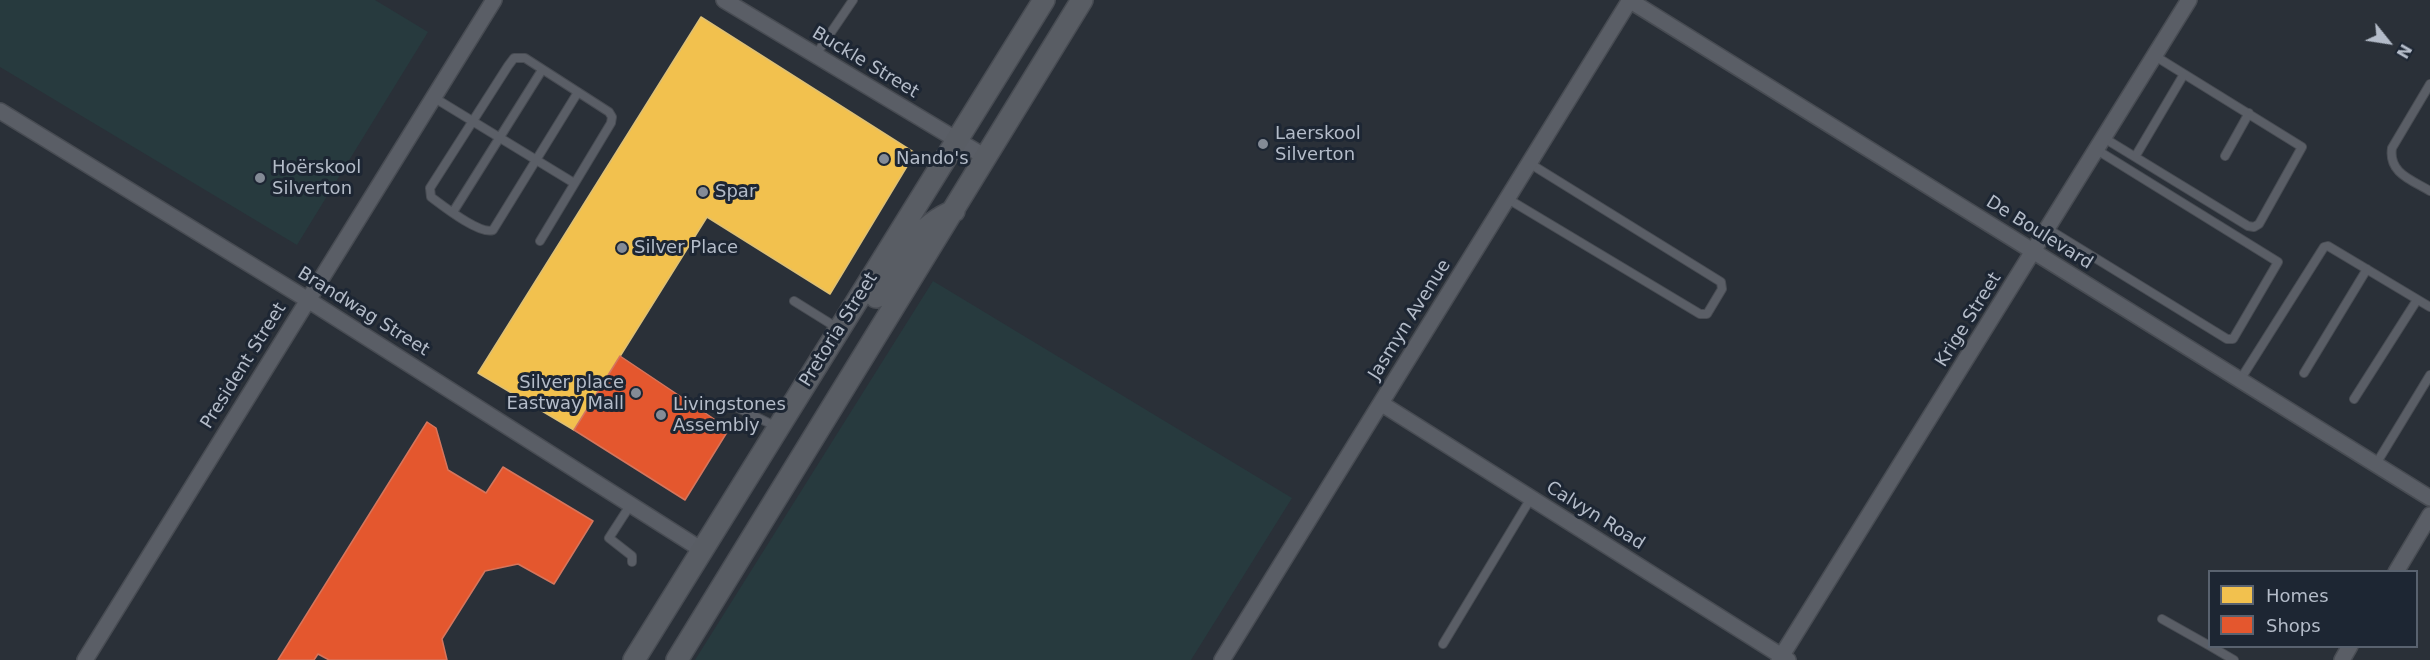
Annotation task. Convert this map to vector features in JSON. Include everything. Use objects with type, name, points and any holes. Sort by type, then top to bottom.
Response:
[{"type":"main road","name":"Pretoria Street","points":[[634,660],[1044,0]]},
{"type":"main road","name":"Pretoria Street","points":[[677,660],[1082,0]]},
{"type":"main road","points":[[778,428],[788,428],[802,416],[922,228],[936,218],[954,211]]},
{"type":"street","name":"President Street","points":[[85,660],[494,0]]},
{"type":"street","name":"Buckle Street","points":[[724,0],[815,57],[987,158]]},
{"type":"street","name":"Jasmyn Avenue","points":[[1222,660],[1382,404],[1629,0]]},
{"type":"street","name":"De Boulevard","points":[[1629,0],[2430,498]]},
{"type":"street","name":"Krige Street","points":[[1783,659],[2189,0]]},
{"type":"street","name":"Brandwag Street","points":[[0,111],[308,300],[702,550]]},
{"type":"street","name":"Calvyn Road","points":[[1382,404],[1783,659]]},
{"type":"street","points":[[2397,570],[2430,515]]},
{"type":"lane","points":[[815,57],[853,0]]},
{"type":"lane","points":[[2101,144],[2135,157],[2254,227],[2259,224],[2302,147],[2155,56]]},
{"type":"lane","points":[[540,241],[612,123],[612,117],[578,92],[525,58],[514,58],[471,120],[430,188],[431,197],[453,212],[483,231],[493,230],[578,92]]},
{"type":"lane","points":[[453,212],[542,69]]},
{"type":"lane","points":[[2135,157],[2184,74]]},
{"type":"lane","points":[[2430,84],[2392,148],[2391,155],[2397,171],[2430,191]]},
{"type":"lane","points":[[433,98],[574,183]]},
{"type":"lane","points":[[2225,156],[2249,113]]},
{"type":"lane","points":[[2048,229],[2231,340],[2272,276],[2278,262],[2275,259],[2101,144]]},
{"type":"lane","points":[[1508,199],[1700,314],[1707,314],[1722,289],[1721,282],[1529,163]]},
{"type":"lane","points":[[2241,380],[2324,247],[2328,246],[2430,308]]},
{"type":"lane","points":[[2304,373],[2367,269]]},
{"type":"lane","points":[[2354,399],[2417,300]]},
{"type":"lane","points":[[794,301],[840,330]]},
{"type":"lane","points":[[2376,464],[2430,375]]},
{"type":"lane","points":[[732,405],[778,428]]},
{"type":"lane","points":[[1443,644],[1531,498]]},
{"type":"lane","points":[[631,504],[609,538],[632,556],[632,562]]},
{"type":"lane","points":[[2162,619],[2208,645]]},
{"type":"lane","points":[[2213,648],[2234,660]]},
{"type":"green space","name":"Hoërskool Silverton","points":[[0,0],[375,0],[428,32],[297,245],[0,67]]},
{"type":"green space","points":[[933,281],[1292,498],[1191,660],[695,660]]},
{"type":"building: Homes","name":"Silver Place","points":[[701,17],[915,153],[830,294],[707,217],[574,430],[478,373]]},
{"type":"building: Shops","name":"Silver place Eastway Mall","points":[[620,356],[729,429],[685,500],[574,430]]},
{"type":"building: Shops","points":[[427,422],[436,428],[448,470],[486,493],[503,467],[593,521],[554,584],[518,564],[485,571],[442,639],[447,660],[329,660],[318,654],[314,660],[278,660]]},
{"type":"place","name":"Laerskool Silverton","points":[[1263,144]]},
{"type":"place","name":"Nando's","points":[[884,159]]},
{"type":"place","name":"Hoërskool Silverton","points":[[260,178]]},
{"type":"place","name":"Spar","points":[[703,192]]},
{"type":"place","name":"Silver Place","points":[[622,248]]},
{"type":"place","name":"Silver place Eastway Mall","points":[[636,393]]},
{"type":"place","name":"Livingstones Assembly","points":[[661,415]]}]
